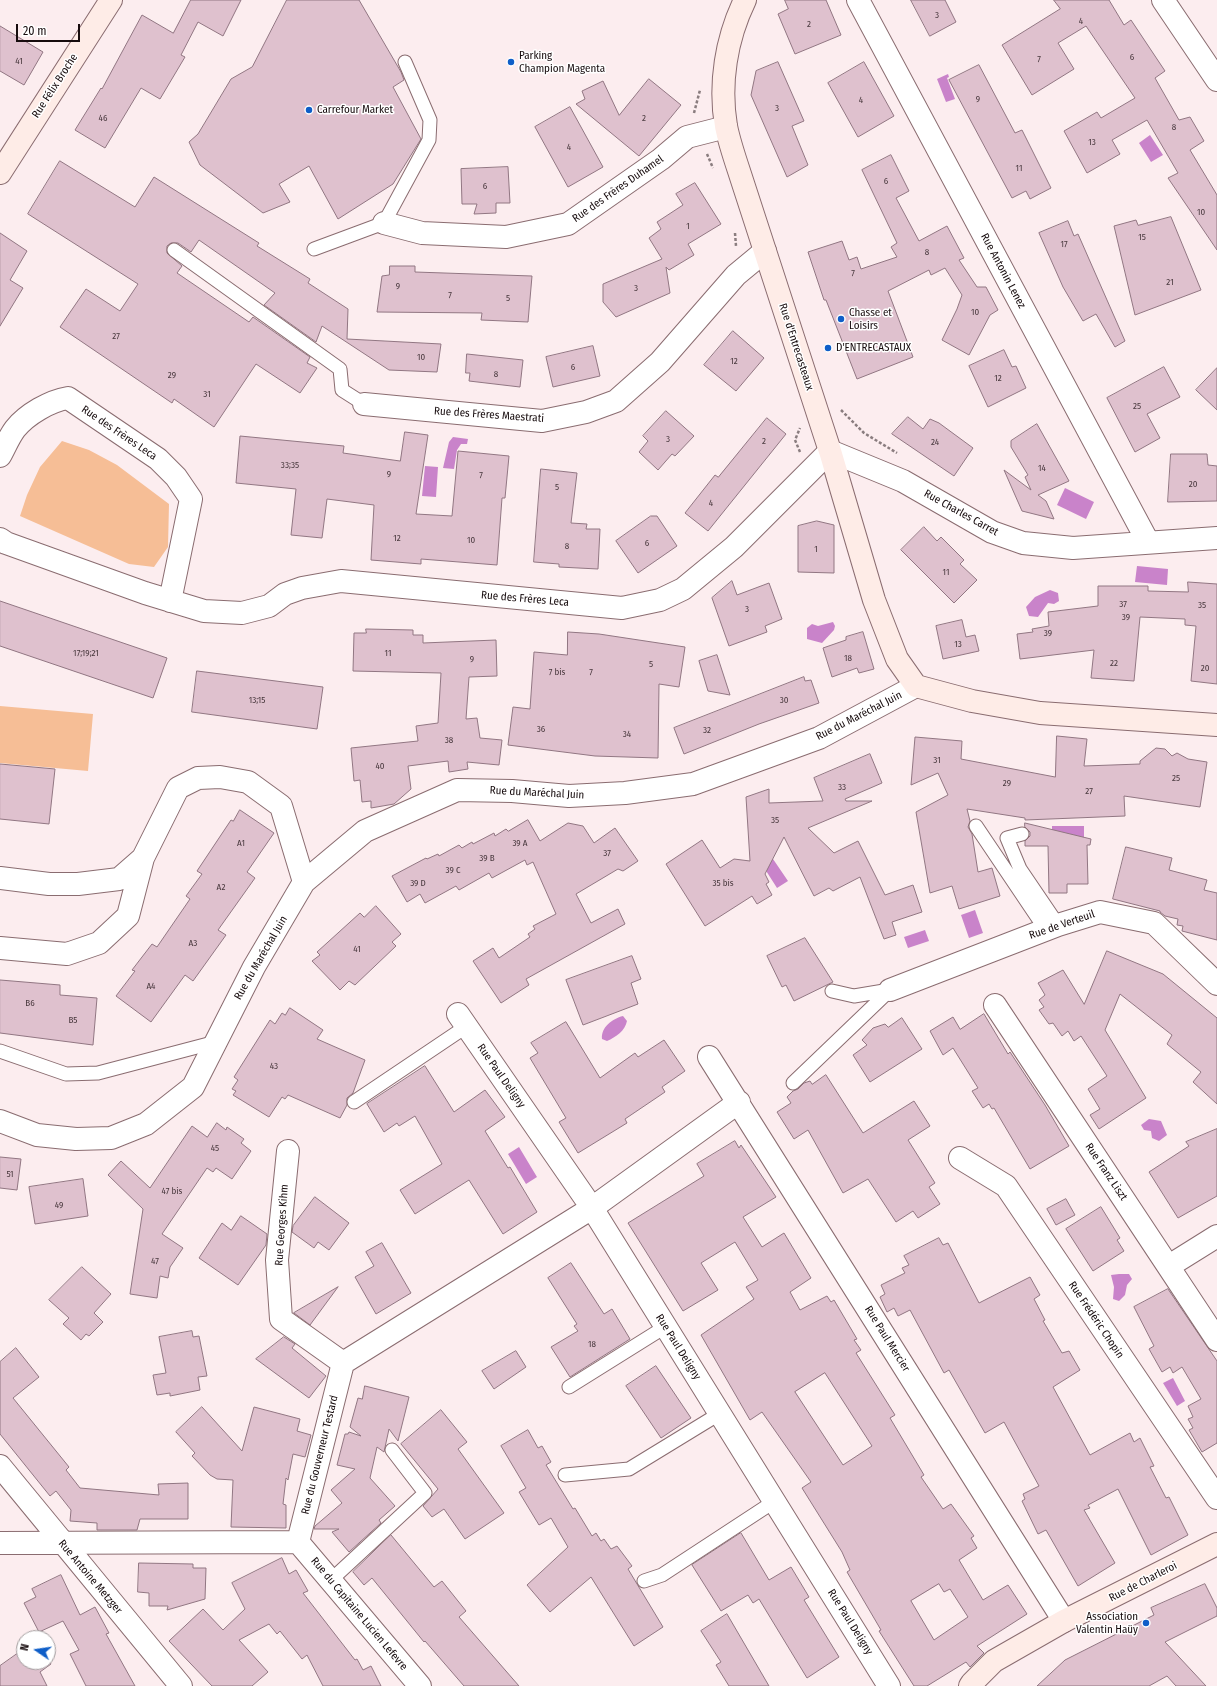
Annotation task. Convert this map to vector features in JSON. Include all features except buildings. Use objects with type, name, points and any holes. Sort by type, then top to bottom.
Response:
[{"type":"street","name":"Rue Félix Broche","points":[[0,173],[111,0]]},
{"type":"street","name":"Rue d'Entrecasteaux","points":[[745,0],[735,20],[728,51],[723,96],[726,127],[738,171],[766,251],[830,452],[877,607],[897,659],[916,686]]},
{"type":"street","name":"Rue Antonin Lenez","points":[[858,0],[1148,542]]},
{"type":"street","points":[[1163,0],[1217,80]]},
{"type":"street","name":"Rue des Frères Duhamel","points":[[384,223],[422,233],[506,237],[568,224],[661,159],[687,138],[726,127]]},
{"type":"street","name":"Rue des Frères Maestrati","points":[[364,404],[542,421],[586,412],[616,401],[660,362],[736,275],[766,251]]},
{"type":"street","name":"Rue des Frères Leca","points":[[0,456],[16,428],[32,414],[54,400],[68,398],[158,459],[176,477],[191,499],[170,601]]},
{"type":"street","name":"Rue Charles Carret","points":[[830,452],[903,481],[992,532],[1023,543],[1073,548],[1217,538]]},
{"type":"street","name":"Rue des Frères Leca","points":[[0,539],[21,548],[170,601],[204,611],[242,613],[269,606],[285,594],[302,588],[341,581],[622,608],[660,600],[683,589],[734,547],[830,452]]},
{"type":"street","points":[[916,686],[972,702],[1040,713],[1217,725]]},
{"type":"street","name":"Rue du Maréchal Juin","points":[[0,1121],[37,1136],[76,1139],[111,1138],[146,1124],[193,1087],[254,967],[304,882],[365,831],[458,790],[512,791],[569,796],[625,793],[693,784],[819,738],[916,686]]},
{"type":"street","points":[[0,948],[67,954],[99,943],[128,916],[142,858],[178,788],[198,778],[220,777],[248,782],[281,806],[304,882]]},
{"type":"street","points":[[0,878],[49,884],[78,884],[119,879],[142,858]]},
{"type":"street","name":"Rue de Verteuil","points":[[890,990],[1052,928],[1100,912],[1154,923],[1217,984]]},
{"type":"street","name":"Rue Franz Liszt","points":[[995,1005],[1217,1340]]},
{"type":"street","name":"Rue Paul Deligny","points":[[463,1020],[592,1208],[889,1686]]},
{"type":"street","name":"Rue Paul Mercier","points":[[709,1057],[739,1102],[1064,1621]]},
{"type":"street","points":[[343,1363],[592,1208],[739,1102]]},
{"type":"street","name":"Rue Georges Kihm","points":[[288,1151],[278,1260],[281,1319],[343,1363]]},
{"type":"street","name":"Rue Frédéric Chopin","points":[[960,1158],[1006,1186],[1217,1498]]},
{"type":"street","points":[[1169,1266],[1217,1236]]},
{"type":"street","name":"Rue du Gouverneur Testard","points":[[298,1542],[343,1363]]},
{"type":"street","name":"Rue Antoine Metzger","points":[[0,1466],[62,1544],[181,1686]]},
{"type":"street","points":[[0,1544],[298,1542]]},
{"type":"street","name":"Rue du Capitaine Lucien Lefevre","points":[[298,1542],[420,1686]]},
{"type":"street","name":"Rue de Charleroi","points":[[970,1686],[972,1682],[994,1661],[1064,1621],[1217,1544]]},
{"type":"lane","points":[[314,249],[384,223],[429,140],[430,120],[405,62]]},
{"type":"lane","points":[[174,250],[340,369],[342,390],[364,404]]},
{"type":"lane","points":[[976,826],[1052,928]]},
{"type":"lane","points":[[1022,834],[1007,838],[1020,870],[1052,928]]},
{"type":"lane","points":[[832,991],[854,996],[890,990]]},
{"type":"lane","points":[[793,1083],[890,990]]},
{"type":"lane","points":[[354,1102],[463,1020]]},
{"type":"lane","points":[[0,1051],[66,1074],[98,1073],[216,1042]]},
{"type":"lane","points":[[569,1387],[665,1327]]},
{"type":"lane","points":[[565,1475],[629,1469],[719,1414]]},
{"type":"lane","points":[[331,1580],[425,1493],[392,1450]]},
{"type":"lane","points":[[644,1581],[662,1575],[775,1501]]},
{"type":"path","points":[[839,403],[841,410],[864,433],[900,455]]},
{"type":"shaded area","points":[[948,74],[949,77],[947,78],[955,99],[946,102],[937,79]]},
{"type":"shaded area","points":[[1150,135],[1163,155],[1151,162],[1139,143]]},
{"type":"shaded area","points":[[453,437],[468,439],[467,444],[461,444],[457,450],[454,469],[443,468],[449,442]]},
{"type":"shaded area","points":[[62,441],[89,450],[117,465],[169,504],[168,547],[154,567],[129,564],[20,516],[27,495],[40,467]]},
{"type":"shaded area","points":[[425,466],[438,467],[436,497],[422,496]]},
{"type":"shaded area","points":[[1065,488],[1094,502],[1086,519],[1057,505]]},
{"type":"shaded area","points":[[1137,566],[1168,569],[1167,585],[1135,582]]},
{"type":"shaded area","points":[[1050,590],[1058,593],[1059,601],[1054,604],[1048,603],[1038,617],[1029,616],[1026,607],[1035,597]]},
{"type":"shaded area","points":[[833,622],[835,626],[834,630],[822,643],[807,639],[807,628],[812,624],[818,626]]},
{"type":"shaded area","points":[[0,706],[93,714],[88,771],[0,763]]},
{"type":"shaded area","points":[[1052,826],[1084,826],[1084,842],[1052,841]]},
{"type":"shaded area","points":[[773,859],[788,881],[777,888],[763,866]]},
{"type":"shaded area","points":[[975,910],[983,933],[969,938],[961,915]]},
{"type":"shaded area","points":[[925,930],[929,941],[908,948],[904,937]]},
{"type":"shaded area","points":[[623,1016],[627,1021],[622,1031],[617,1036],[607,1041],[602,1039],[605,1027],[615,1019]]},
{"type":"shaded area","points":[[1149,1119],[1161,1121],[1167,1135],[1159,1141],[1152,1138],[1151,1131],[1144,1130],[1141,1125]]},
{"type":"shaded area","points":[[519,1147],[537,1177],[526,1184],[508,1154]]},
{"type":"shaded area","points":[[1129,1274],[1132,1279],[1127,1285],[1125,1295],[1119,1301],[1113,1299],[1114,1287],[1111,1275]]},
{"type":"shaded area","points":[[1173,1378],[1185,1401],[1177,1406],[1163,1383]]},
{"type":"place","name":"Parking Champion Magenta","points":[[511,62]]},
{"type":"place","name":"Carrefour Market","points":[[309,110]]},
{"type":"place","name":"Chasse et Loisirs","points":[[841,319]]},
{"type":"place","name":"D'ENTRECASTAUX","points":[[828,348]]},
{"type":"place","name":"Association Valentin Haüy","points":[[1146,1623]]}]
